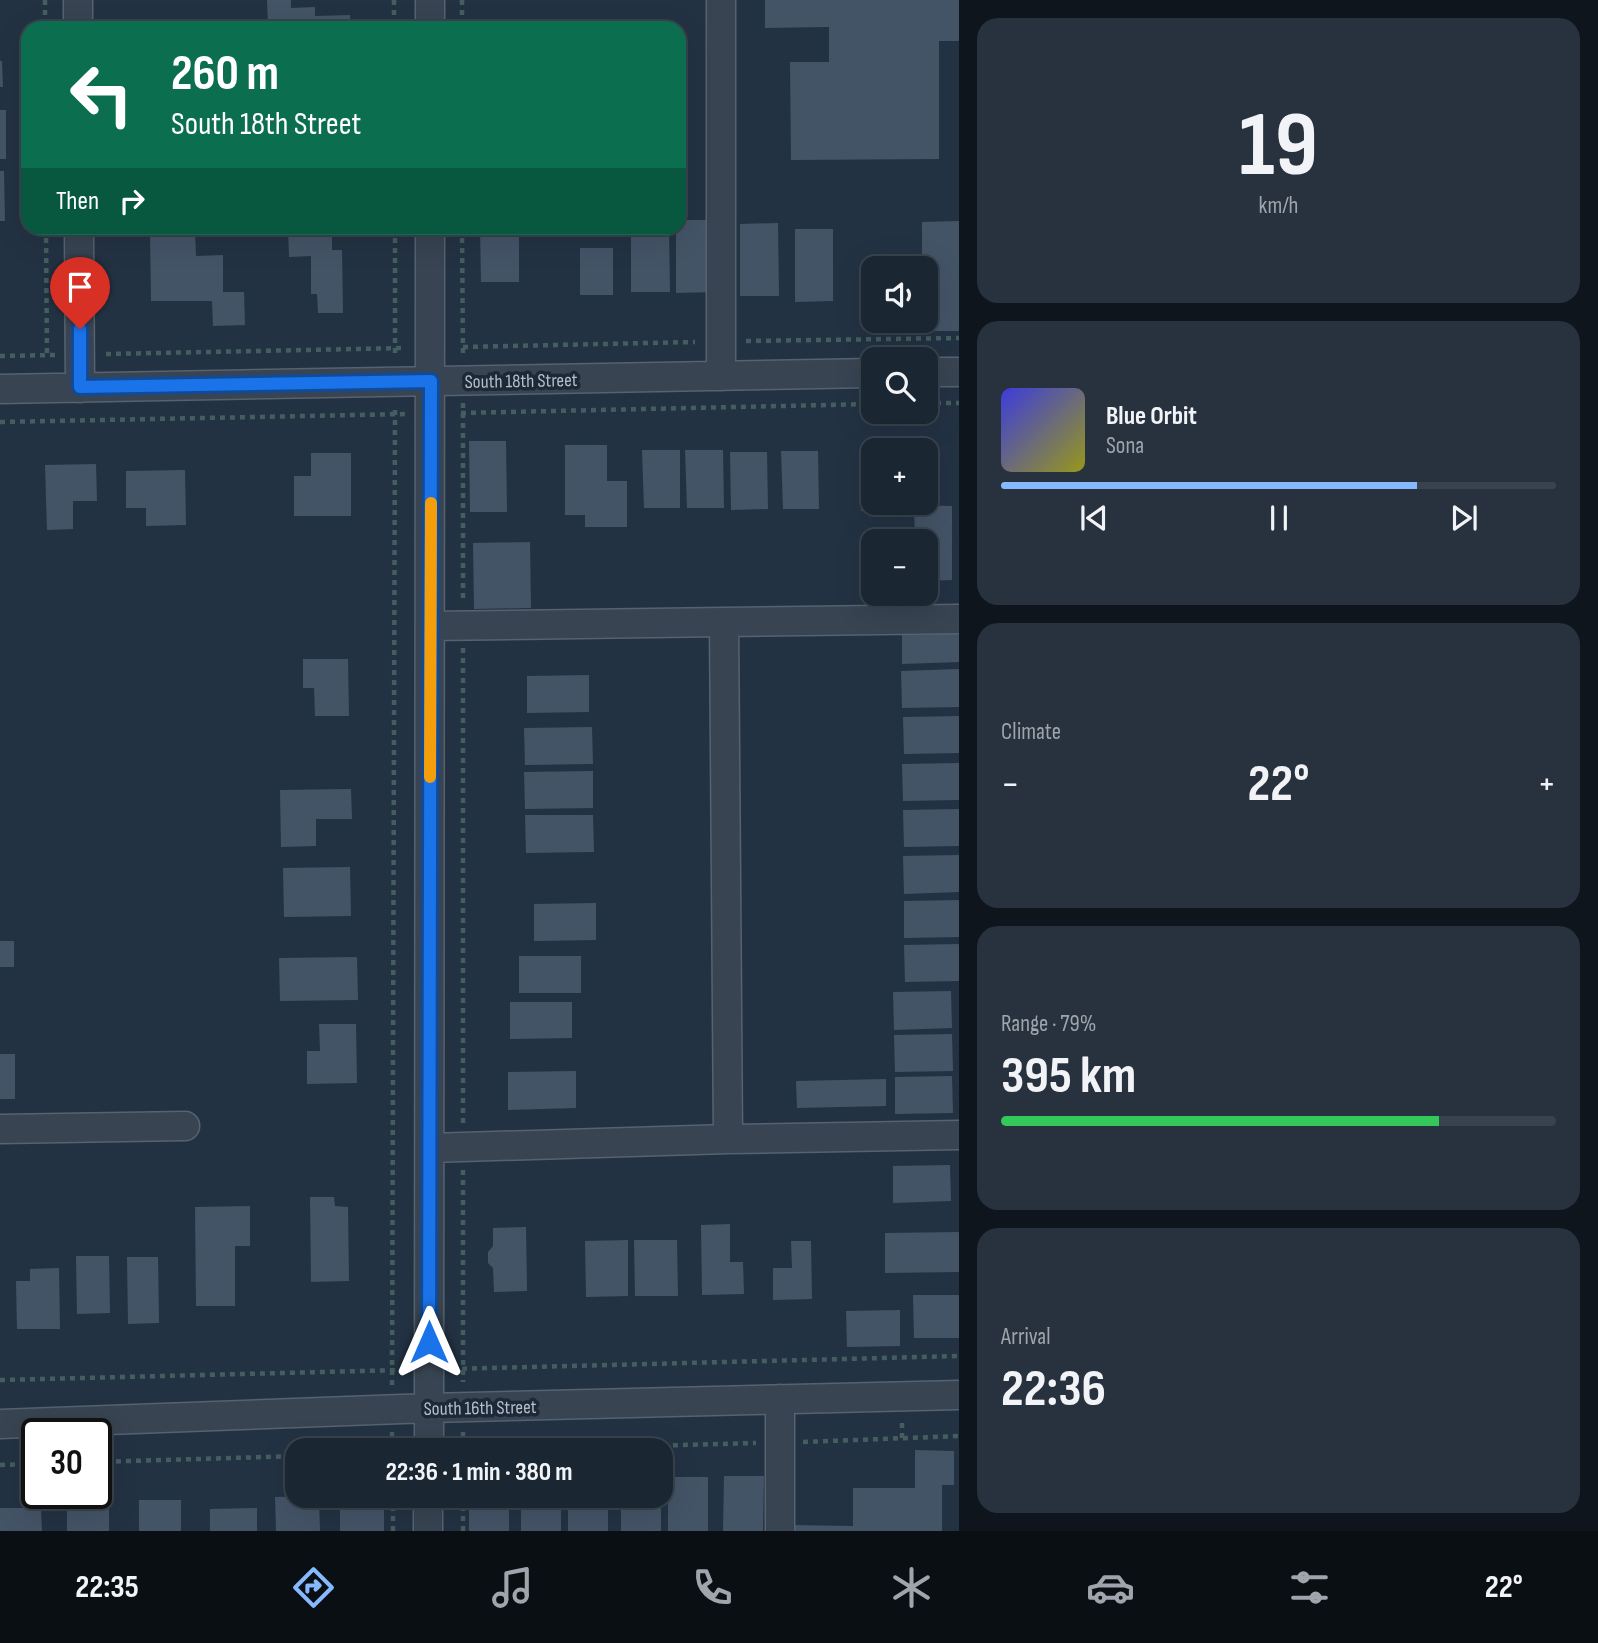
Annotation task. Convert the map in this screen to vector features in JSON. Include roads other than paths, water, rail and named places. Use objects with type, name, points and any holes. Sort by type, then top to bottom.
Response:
[{"type":"street","points":[[78,0],[78,21]]},
{"type":"street","points":[[430,0],[430,21]]},
{"type":"street","points":[[721,0],[721,376]]},
{"type":"street","points":[[79,235],[80,387]]},
{"type":"street","points":[[429,1438],[430,235]]},
{"type":"street","points":[[938,372],[959,372]]},
{"type":"street","name":"South 18th Street","points":[[0,389],[861,373]]},
{"type":"street","points":[[430,626],[959,619]]},
{"type":"street","points":[[724,622],[728,1139]]},
{"type":"street","points":[[0,1129],[185,1126]]},
{"type":"street","points":[[430,1148],[959,1135]]},
{"type":"street","name":"South 16th Street","points":[[0,1424],[392,1409],[959,1395]]},
{"type":"street","points":[[780,1399],[780,1531]]},
{"type":"street","points":[[428,1508],[428,1531]]}]
